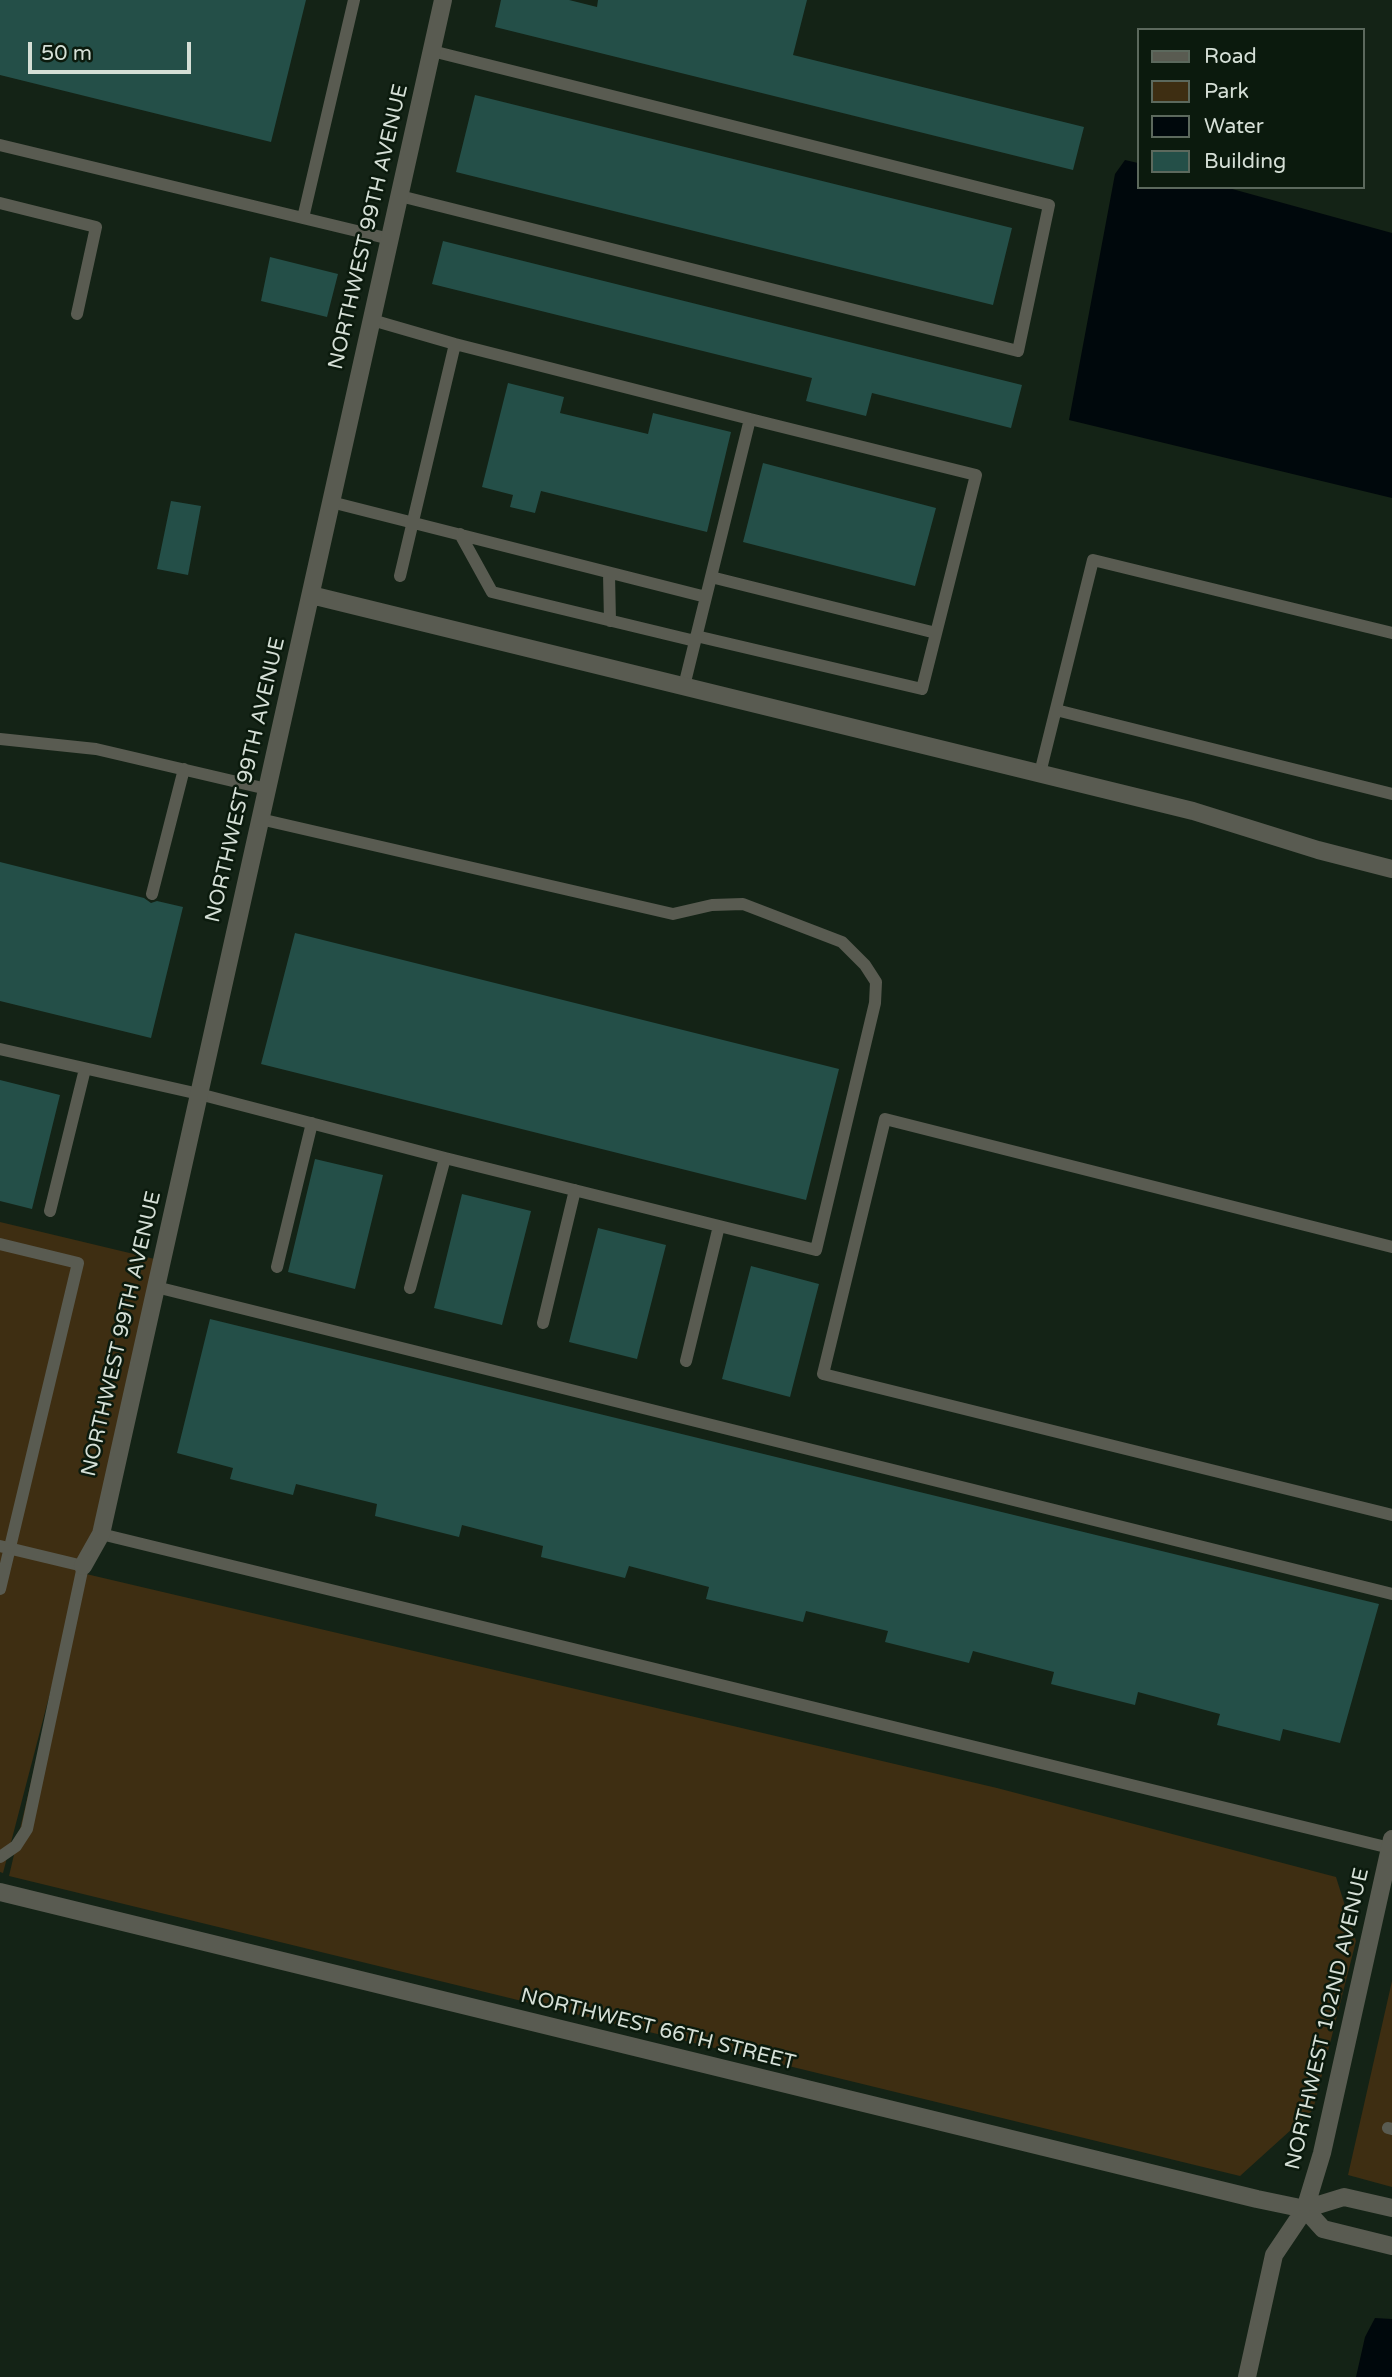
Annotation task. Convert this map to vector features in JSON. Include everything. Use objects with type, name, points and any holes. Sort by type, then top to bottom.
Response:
[{"type":"street","name":"NORTHWEST 99TH AVENUE","points":[[83,1566],[101,1534],[443,0]]},
{"type":"street","points":[[311,595],[1215,817],[1318,850],[1392,869]]},
{"type":"street","name":"NORTHWEST 102ND AVENUE","points":[[1247,2377],[1274,2255],[1306,2208],[1322,2153],[1391,1843]]},
{"type":"street","name":"NORTHWEST 66TH STREET","points":[[0,1892],[1189,2183],[1306,2208],[1344,2197],[1392,2208]]},
{"type":"street","points":[[1306,2208],[1323,2229],[1392,2246]]},
{"type":"lane","points":[[303,218],[354,0]]},
{"type":"lane","points":[[400,196],[1018,351],[1049,205],[432,51]]},
{"type":"lane","points":[[0,145],[390,239]]},
{"type":"lane","points":[[0,203],[96,227],[77,314]]},
{"type":"lane","points":[[372,320],[455,344],[976,475],[922,689],[492,593],[460,534]]},
{"type":"lane","points":[[400,576],[455,344]]},
{"type":"lane","points":[[684,686],[750,419]]},
{"type":"lane","points":[[331,502],[706,597]]},
{"type":"lane","points":[[1040,773],[1093,560],[1392,633]]},
{"type":"lane","points":[[609,574],[610,621]]},
{"type":"lane","points":[[711,578],[936,633]]},
{"type":"lane","points":[[1056,710],[1392,794]]},
{"type":"lane","points":[[0,739],[96,750],[267,789]]},
{"type":"lane","points":[[152,894],[184,769]]},
{"type":"lane","points":[[0,1049],[199,1094],[816,1250],[874,1003],[876,982],[865,965],[842,942],[743,904],[712,905],[673,914],[260,819]]},
{"type":"lane","points":[[50,1211],[85,1069]]},
{"type":"lane","points":[[1392,1247],[886,1119],[823,1374],[1392,1515]]},
{"type":"lane","points":[[277,1267],[312,1123]]},
{"type":"lane","points":[[410,1288],[444,1158]]},
{"type":"lane","points":[[543,1323],[575,1190]]},
{"type":"lane","points":[[686,1361],[719,1226]]},
{"type":"lane","points":[[0,1244],[78,1263],[5,1547],[0,1589]]},
{"type":"lane","points":[[156,1287],[1392,1594]]},
{"type":"lane","points":[[101,1534],[1391,1843]]},
{"type":"lane","points":[[0,1857],[16,1846],[27,1829],[83,1566],[5,1547]]},
{"type":"green space","points":[[0,1222],[163,1261],[82,1573],[997,1788],[1336,1877],[1356,1941],[1313,2110],[1240,2176],[9,1876],[68,1624],[3,1873],[0,1872]]},
{"type":"green space","points":[[1392,1981],[1392,2187],[1348,2175]]},
{"type":"water","points":[[1125,160],[1136,163],[1136,189],[1232,189],[1392,233],[1392,498],[1069,420],[1115,174]]},
{"type":"water","points":[[1375,2318],[1392,2319],[1392,2377],[1356,2377],[1365,2337]]},
{"type":"building","points":[[0,0],[306,0],[271,142],[0,75]]},
{"type":"building","points":[[501,0],[569,0],[597,7],[598,0],[807,0],[793,55],[1084,127],[1073,170],[495,27]]},
{"type":"building","points":[[475,95],[1012,228],[993,305],[456,172]]},
{"type":"building","points":[[443,241],[1022,385],[1011,428],[872,393],[866,416],[806,401],[812,378],[432,284]]},
{"type":"building","points":[[270,257],[338,274],[327,317],[261,301]]},
{"type":"building","points":[[508,383],[564,397],[560,413],[648,434],[653,413],[731,432],[707,532],[541,491],[535,513],[510,507],[513,495],[482,487]]},
{"type":"building","points":[[763,463],[936,508],[915,586],[743,542]]},
{"type":"building","points":[[171,501],[201,506],[188,575],[157,569]]},
{"type":"building","points":[[0,862],[144,898],[151,903],[157,901],[183,907],[151,1038],[0,1001]]},
{"type":"building","points":[[295,933],[839,1069],[806,1200],[261,1064]]},
{"type":"building","points":[[0,1080],[60,1095],[32,1209],[0,1201]]},
{"type":"building","points":[[315,1159],[383,1175],[355,1289],[288,1272]]},
{"type":"building","points":[[462,1194],[531,1211],[502,1325],[434,1308]]},
{"type":"building","points":[[598,1228],[666,1245],[637,1359],[569,1342]]},
{"type":"building","points":[[751,1266],[819,1284],[790,1397],[722,1379]]},
{"type":"building","points":[[210,1319],[1379,1604],[1340,1743],[1283,1729],[1280,1741],[1217,1725],[1220,1714],[1138,1692],[1135,1705],[1051,1684],[1054,1672],[973,1651],[969,1663],[885,1642],[888,1631],[806,1611],[803,1622],[706,1599],[709,1587],[629,1566],[625,1578],[541,1557],[543,1546],[462,1525],[459,1537],[375,1516],[377,1504],[296,1484],[293,1495],[230,1479],[233,1468],[177,1453]]}]
